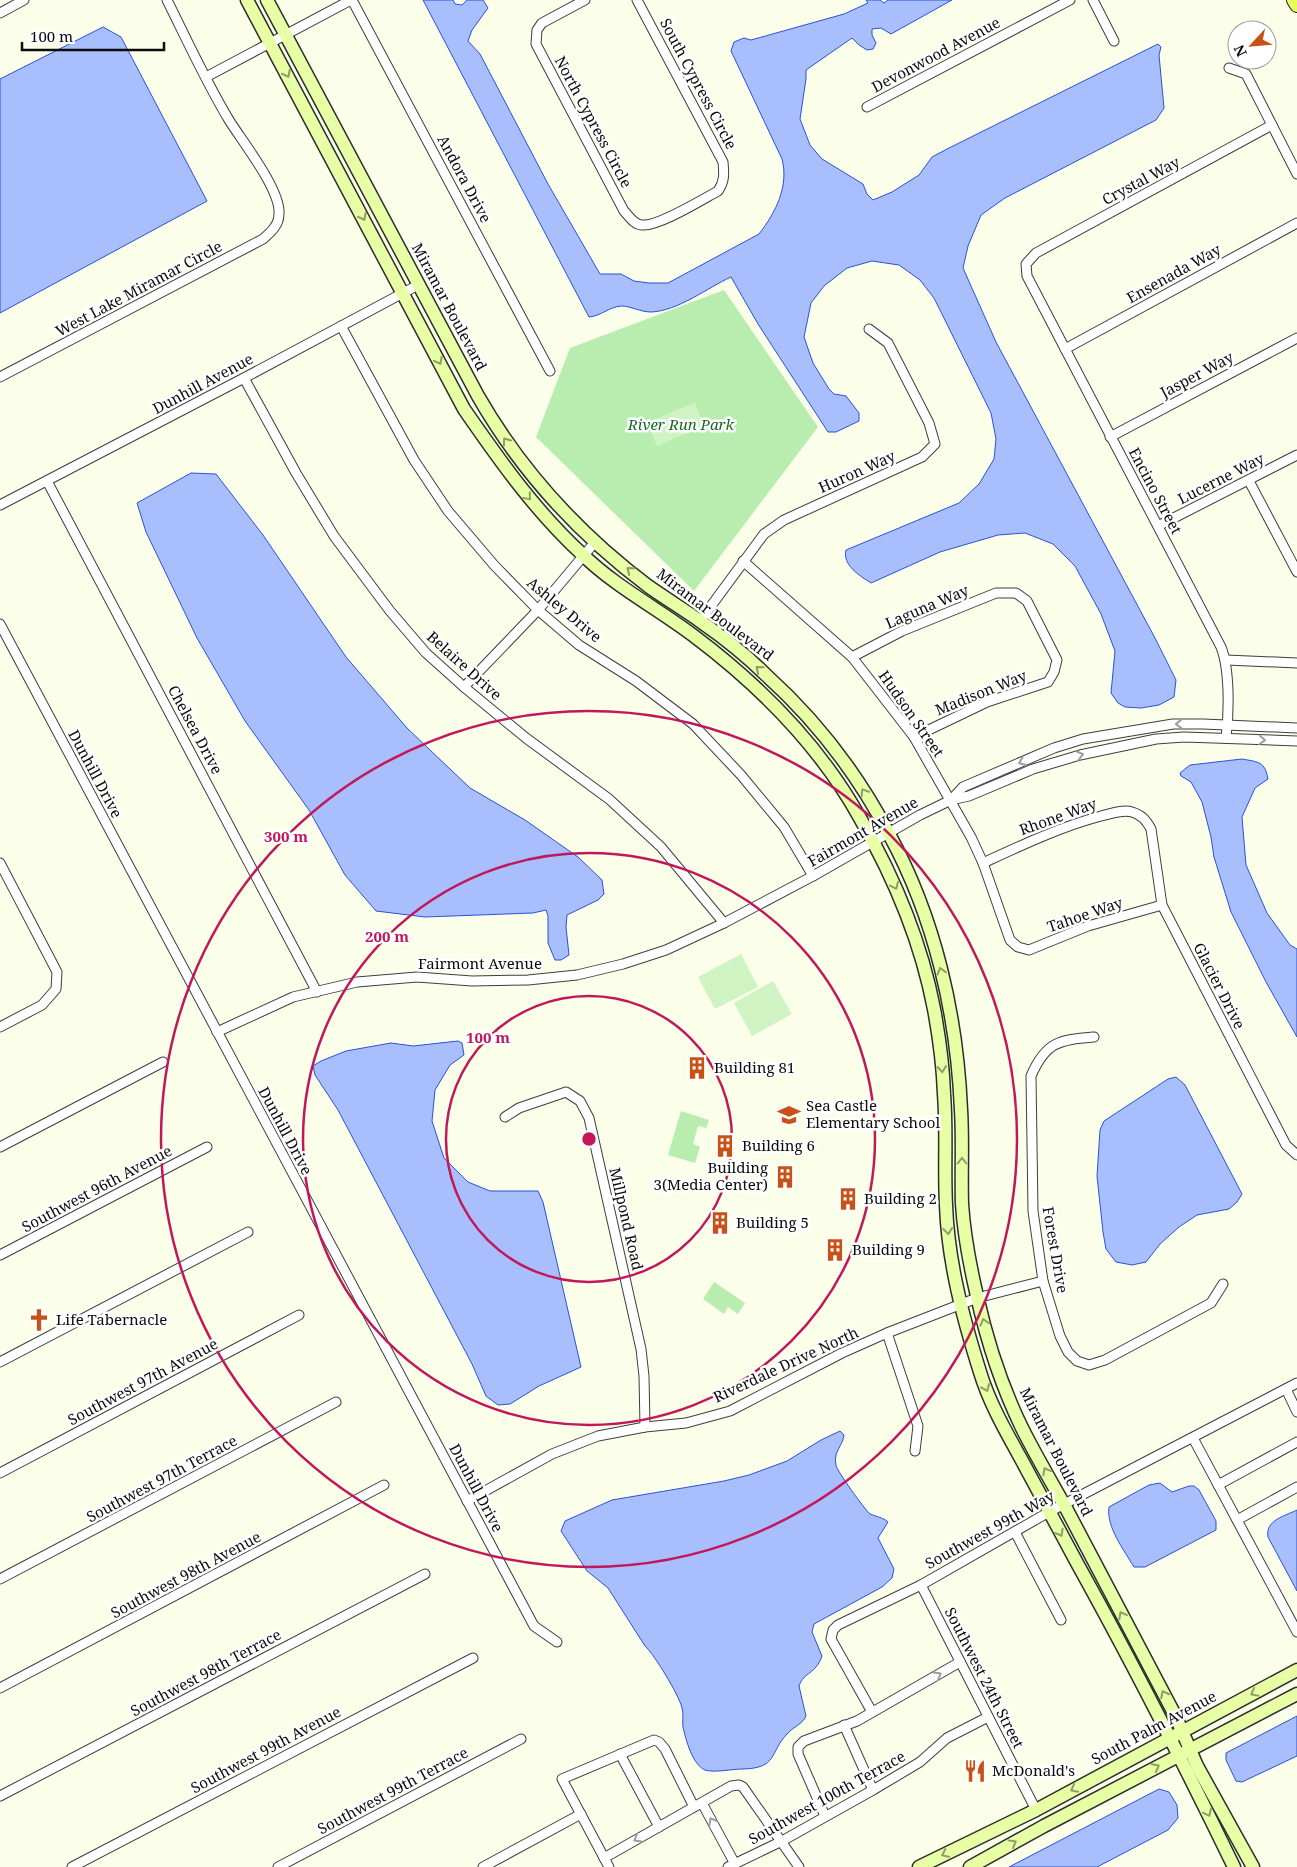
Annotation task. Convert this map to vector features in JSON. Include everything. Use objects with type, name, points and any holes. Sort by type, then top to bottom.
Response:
[{"type":"main road","points":[[1294,0],[1297,5]]},
{"type":"street","points":[[0,12],[24,0]]},
{"type":"street","points":[[167,0],[206,76],[352,0]]},
{"type":"street","name":"Miramar Boulevard","points":[[247,0],[464,409],[526,495],[551,524],[583,556],[659,613],[691,634],[751,684],[779,711],[809,745],[858,814],[897,889],[911,926],[933,1006],[944,1092],[946,1206],[954,1270],[960,1304],[981,1377],[1007,1434],[1170,1738],[1185,1752]]},
{"type":"street","name":"Miramar Boulevard","points":[[268,0],[418,285],[495,426],[543,489],[595,542],[648,586],[700,621],[764,672],[803,712],[828,741],[856,779],[889,834],[915,886],[932,936],[947,994],[954,1036],[961,1108],[962,1206],[965,1237],[977,1298],[991,1350],[1014,1409],[1182,1732],[1185,1752]]},
{"type":"street","name":"Andora Drive","points":[[352,0],[550,371]]},
{"type":"street","name":"North Cypress Circle","points":[[585,0],[542,23],[537,30],[536,44],[624,211],[635,223]]},
{"type":"street","name":"South Cypress Circle","points":[[635,223],[642,225],[656,223],[718,191],[724,176],[724,162],[637,0]]},
{"type":"street","name":"Devonwood Avenue","points":[[867,107],[1070,0]]},
{"type":"street","points":[[1093,0],[1114,41]]},
{"type":"street","points":[[1235,70],[1246,74],[1297,174]]},
{"type":"street","name":"West Lake Miramar Circle","points":[[0,377],[263,239],[274,230],[279,214],[276,197],[260,167],[229,119],[206,76]]},
{"type":"street","name":"Crystal Way","points":[[1026,264],[1036,253],[1272,125]]},
{"type":"street","name":"Ensenada Way","points":[[1065,349],[1297,223]]},
{"type":"street","name":"Encino Street","points":[[1026,264],[1027,276],[1221,647],[1226,660],[1228,725],[1226,738]]},
{"type":"street","name":"Dunhill Avenue","points":[[0,505],[418,285]]},
{"type":"street","name":"Ashley Drive","points":[[342,326],[414,460],[448,511],[494,565],[538,610],[579,645],[636,681],[693,724],[741,775],[784,828],[813,876]]},
{"type":"street","name":"Huron Way","points":[[700,621],[764,534],[784,520],[922,457],[935,444],[930,423],[888,343],[869,329]]},
{"type":"street","name":"Jasper Way","points":[[1110,436],[1297,338]]},
{"type":"street","name":"Belaire Drive","points":[[244,378],[296,473],[334,536],[390,611],[420,646],[464,687],[526,738],[616,805],[661,847],[724,923]]},
{"type":"street","name":"Lucerne Way","points":[[1158,526],[1297,456]]},
{"type":"street","name":"Chelsea Drive","points":[[48,481],[317,992]]},
{"type":"street","points":[[1249,481],[1297,572]]},
{"type":"street","points":[[464,687],[538,610],[595,542]]},
{"type":"street","name":"Hudson Street","points":[[743,561],[852,657],[914,737],[951,800],[983,863],[1010,940],[1018,947]]},
{"type":"street","name":"Laguna Way","points":[[852,657],[902,631],[957,607],[996,593],[1016,593],[1026,601],[1057,660],[1054,672]]},
{"type":"street","name":"Dunhill Drive","points":[[0,624],[534,1626],[557,1642]]},
{"type":"street","points":[[1226,660],[1297,663]]},
{"type":"street","name":"Madison Way","points":[[914,737],[987,702],[1048,682],[1054,672]]},
{"type":"street","name":"Fairmont Avenue","points":[[951,800],[963,787],[1054,748],[1083,739],[1173,724],[1297,728]]},
{"type":"street","name":"Fairmont Avenue","points":[[217,1032],[293,998],[358,982],[417,977],[472,980],[528,980],[577,975],[623,964],[666,950],[724,923],[873,843],[920,815],[951,800],[968,796],[1033,769],[1080,755],[1156,739],[1184,737],[1297,741]]},
{"type":"street","name":"Rhone Way","points":[[983,863],[1032,840],[1082,821],[1130,811],[1145,818]]},
{"type":"street","name":"Glacier Drive","points":[[1145,818],[1151,829],[1162,905],[1286,1145],[1297,1155]]},
{"type":"street","points":[[0,863],[57,972],[56,989],[42,1005],[0,1027]]},
{"type":"street","name":"Tahoe Way","points":[[1018,947],[1029,950],[1088,926],[1162,905]]},
{"type":"street","name":"Forest Drive","points":[[1094,1037],[1066,1039],[1051,1046],[1038,1059],[1031,1076],[1033,1211],[1043,1280],[1060,1336],[1068,1352],[1077,1361],[1089,1364],[1105,1360],[1211,1303],[1224,1284]]},
{"type":"street","points":[[0,1147],[163,1062]]},
{"type":"street","name":"Millpond Road","points":[[505,1117],[519,1108],[566,1092],[580,1101],[589,1118],[641,1349],[644,1376],[645,1427]]},
{"type":"street","name":"Southwest 96th Avenue","points":[[0,1256],[207,1147]]},
{"type":"street","points":[[0,1362],[248,1232]]},
{"type":"street","name":"Riverdale Drive North","points":[[467,1501],[552,1454],[598,1436],[645,1427],[686,1423],[730,1411],[842,1353],[887,1333],[977,1298],[1043,1280]]},
{"type":"street","name":"Southwest 97th Avenue","points":[[0,1472],[299,1315]]},
{"type":"street","points":[[887,1333],[918,1426],[915,1451]]},
{"type":"street","name":"Southwest 99th Way","points":[[872,1712],[832,1639],[833,1630],[838,1625],[921,1584],[1049,1512],[1297,1383]]},
{"type":"street","points":[[1286,1389],[1297,1412]]},
{"type":"street","name":"Southwest 97th Terrace","points":[[0,1579],[336,1402]]},
{"type":"street","points":[[1193,1438],[1297,1632]]},
{"type":"street","points":[[1218,1485],[1297,1442]]},
{"type":"street","name":"Southwest 98th Avenue","points":[[0,1688],[384,1486]]},
{"type":"street","points":[[1237,1520],[1297,1487]]},
{"type":"street","points":[[1015,1532],[1061,1620]]},
{"type":"street","name":"Southwest 98th Terrace","points":[[0,1796],[425,1574]]},
{"type":"street","name":"Southwest 24th Street","points":[[921,1584],[1036,1810]]},
{"type":"street","name":"Southwest 99th Avenue","points":[[72,1867],[473,1658]]},
{"type":"street","points":[[825,1816],[798,1754],[798,1746],[804,1741],[857,1721],[960,1662]]},
{"type":"street","name":"South Palm Avenue","points":[[919,1867],[1036,1810],[1297,1670]]},
{"type":"street","points":[[970,1867],[1297,1694]]},
{"type":"street","name":"Southwest 100th Terrace","points":[[732,1865],[782,1841],[873,1790],[920,1762],[947,1738],[988,1717]]},
{"type":"street","points":[[844,1725],[873,1790]]},
{"type":"street","name":"Southwest 99th Terrace","points":[[278,1867],[521,1739]]},
{"type":"street","points":[[609,1867],[562,1779],[654,1740],[659,1742],[664,1749],[698,1805],[722,1839],[732,1865]]},
{"type":"street","points":[[1185,1752],[1234,1867]]},
{"type":"street","points":[[1185,1752],[1197,1766],[1254,1867]]},
{"type":"street","points":[[620,1754],[659,1827]]},
{"type":"street","points":[[604,1858],[731,1786],[739,1785],[743,1787],[799,1867]]},
{"type":"street","points":[[483,1867],[581,1814]]},
{"type":"green space","name":"River Run Park","points":[[724,290],[818,427],[694,591],[536,437],[570,348]]},
{"type":"green space","points":[[695,402],[704,426],[657,446],[647,423]]},
{"type":"green space","points":[[741,954],[758,987],[715,1009],[698,977]]},
{"type":"green space","points":[[773,981],[792,1014],[752,1036],[734,1003]]},
{"type":"green space","points":[[681,1111],[709,1120],[706,1128],[698,1126],[693,1144],[700,1147],[695,1163],[668,1155]]},
{"type":"green space","points":[[714,1282],[745,1303],[738,1314],[728,1307],[724,1314],[703,1299]]},
{"type":"water","points":[[423,0],[453,0],[455,4],[462,5],[467,0],[483,0],[488,8],[472,30],[468,41],[480,54],[548,184],[600,274],[621,274],[634,281],[649,283],[668,283],[759,234],[771,217],[780,198],[784,179],[782,159],[731,51],[734,42],[744,38],[751,40],[844,14],[868,3],[866,0],[880,0],[884,3],[888,0],[952,0],[891,34],[881,28],[872,29],[872,35],[876,43],[873,49],[867,50],[852,38],[806,70],[800,119],[810,145],[822,159],[863,184],[867,194],[873,200],[892,192],[919,175],[932,157],[1158,44],[1161,47],[1159,55],[1164,108],[1156,120],[1005,198],[981,215],[968,246],[963,268],[996,342],[1176,680],[1174,697],[1159,705],[1141,708],[1125,707],[1118,703],[1111,693],[1115,651],[1101,614],[1075,566],[1053,544],[1025,533],[998,535],[940,552],[871,583],[849,565],[845,555],[846,550],[959,503],[979,484],[994,459],[996,439],[991,413],[934,298],[920,280],[899,265],[872,261],[847,268],[824,286],[811,303],[804,337],[813,363],[829,389],[834,394],[846,396],[859,413],[859,421],[836,432],[828,432],[758,324],[731,277],[672,308],[647,312],[621,306],[589,317]]},
{"type":"water","points":[[103,27],[121,37],[207,201],[0,313],[0,79]]},
{"type":"water","points":[[191,473],[216,474],[263,535],[346,657],[407,728],[470,788],[525,820],[578,857],[602,880],[604,894],[598,900],[567,915],[566,927],[569,955],[561,960],[555,960],[548,943],[548,916],[546,910],[533,913],[425,917],[376,911],[345,875],[309,810],[245,721],[197,638],[146,532],[137,503]]},
{"type":"water","points":[[1242,759],[1260,763],[1267,773],[1268,779],[1255,788],[1242,817],[1246,865],[1267,913],[1290,945],[1297,949],[1297,1037],[1266,982],[1231,912],[1214,857],[1202,802],[1191,782],[1181,776],[1180,773],[1190,765]]},
{"type":"water","points":[[458,1041],[462,1043],[464,1055],[450,1065],[435,1090],[432,1121],[444,1158],[468,1182],[490,1191],[538,1191],[543,1202],[581,1367],[539,1386],[510,1404],[498,1405],[486,1396],[472,1364],[338,1110],[315,1075],[313,1066],[346,1051],[391,1043],[413,1046]]},
{"type":"water","points":[[1176,1077],[1185,1085],[1242,1194],[1229,1209],[1197,1215],[1179,1227],[1160,1244],[1146,1262],[1132,1265],[1116,1262],[1106,1249],[1103,1232],[1097,1176],[1100,1130],[1104,1121],[1168,1079]]},
{"type":"water","points":[[840,1431],[844,1435],[835,1460],[837,1468],[867,1511],[888,1522],[878,1538],[894,1569],[892,1578],[882,1587],[814,1624],[812,1632],[822,1656],[817,1666],[801,1681],[799,1686],[806,1716],[781,1741],[768,1762],[754,1768],[718,1771],[705,1770],[696,1763],[690,1751],[683,1727],[682,1708],[666,1675],[608,1588],[587,1571],[561,1531],[565,1521],[612,1500],[749,1475],[787,1461],[821,1440]]},
{"type":"water","points":[[1160,1483],[1172,1492],[1189,1486],[1194,1486],[1199,1490],[1216,1521],[1216,1530],[1145,1567],[1134,1567],[1113,1530],[1110,1522],[1109,1507],[1149,1485]]},
{"type":"water","points":[[1297,1510],[1297,1591],[1268,1537],[1268,1531],[1277,1519]]},
{"type":"water","points":[[1297,1716],[1297,1756],[1242,1782],[1236,1781],[1226,1760],[1226,1753]]},
{"type":"water","points":[[1159,1789],[1169,1792],[1177,1805],[1178,1818],[1168,1830],[1097,1867],[1009,1867]]},
{"type":"place","name":"Building 81","points":[[697,1068]]},
{"type":"place","name":"Sea Castle Elementary School","points":[[789,1115]]},
{"type":"place","name":"Building 6","points":[[725,1146]]},
{"type":"place","name":"Building 3(Media Center)","points":[[785,1177]]},
{"type":"place","name":"Building 2","points":[[848,1199]]},
{"type":"place","name":"Building 5","points":[[720,1223]]},
{"type":"place","name":"Building 9","points":[[835,1250]]},
{"type":"place","name":"Life Tabernacle","points":[[39,1320]]},
{"type":"place","name":"McDonald's","points":[[975,1771]]}]
